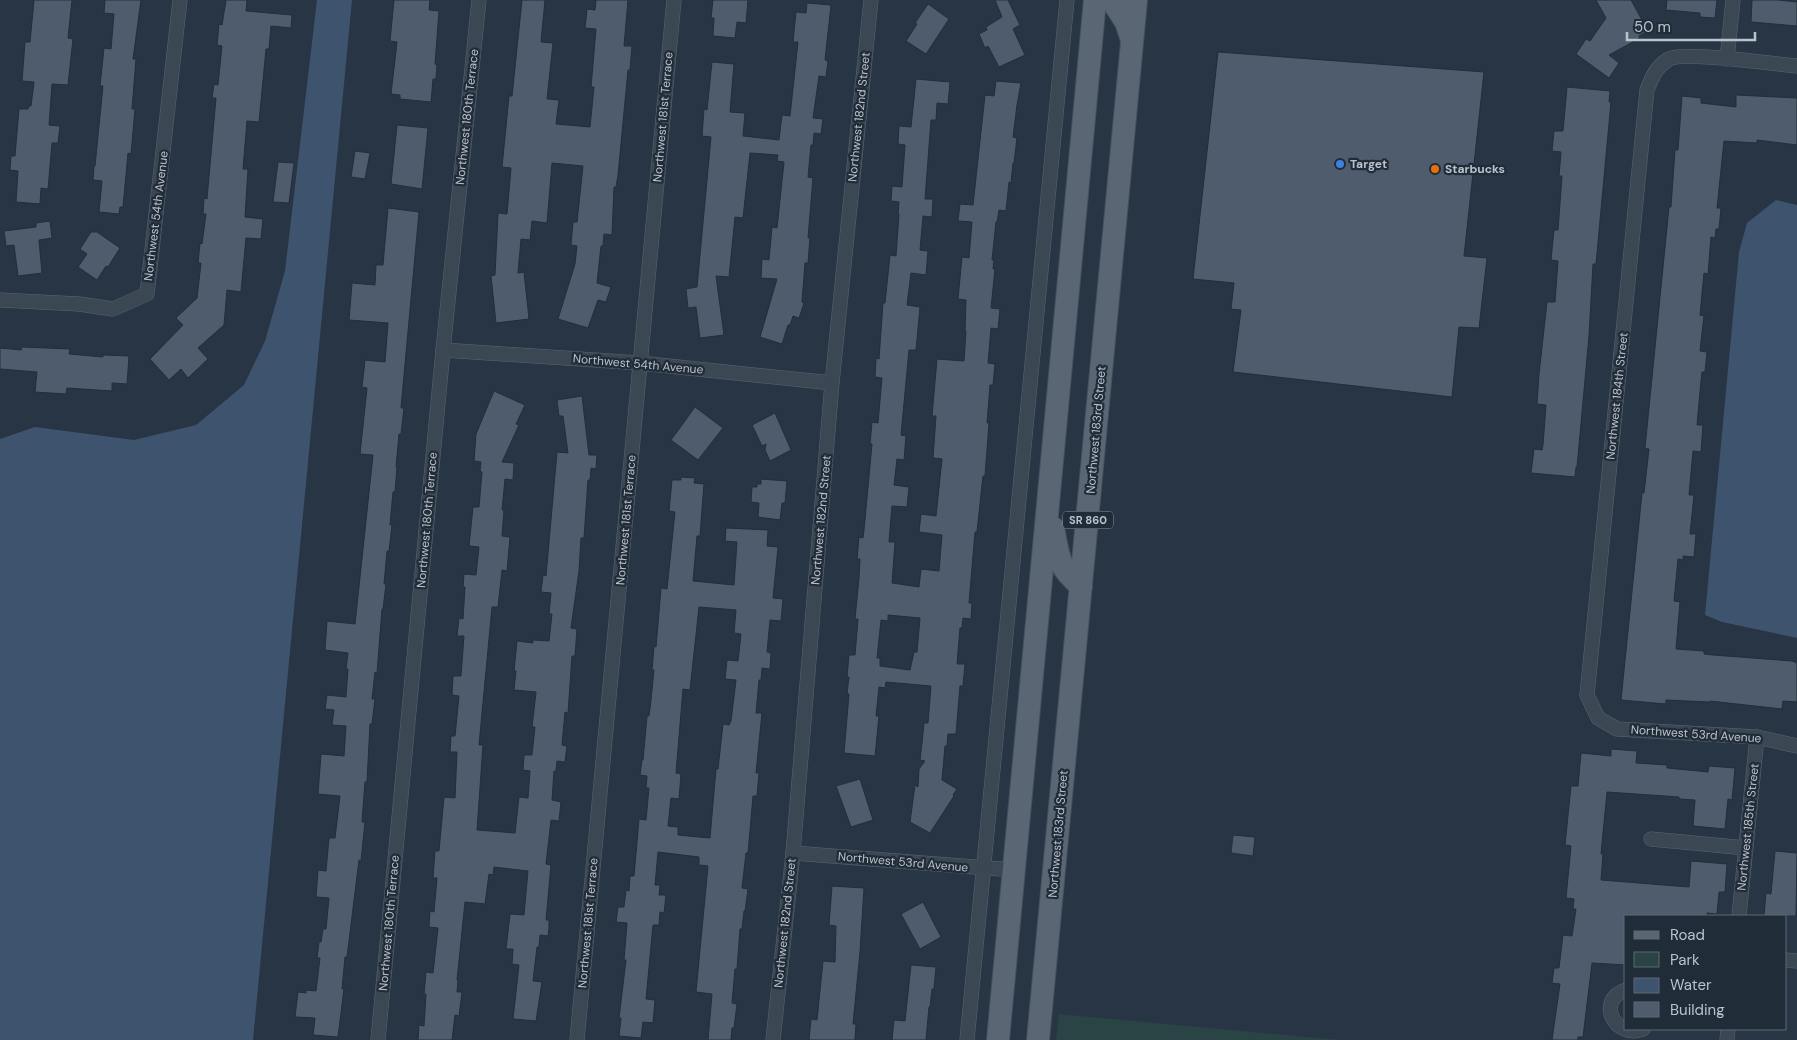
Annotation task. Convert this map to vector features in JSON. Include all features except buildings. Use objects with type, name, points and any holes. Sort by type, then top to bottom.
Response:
[{"type":"main road","name":"SR 860","points":[[998,1040],[1095,0]]},
{"type":"main road","points":[[1112,0],[1126,22],[1133,41]]},
{"type":"main road","name":"Northwest 183rd Street","points":[[1038,1040],[1133,41],[1135,1]]},
{"type":"main road","points":[[1048,505],[1059,561],[1068,575],[1082,586]]},
{"type":"street","name":"Northwest 54th Avenue","points":[[0,300],[79,304],[113,308],[146,294],[180,0]]},
{"type":"street","name":"Northwest 180th Terrace","points":[[378,1040],[443,350],[479,0]]},
{"type":"street","name":"Northwest 181st Terrace","points":[[577,1040],[674,0]]},
{"type":"street","name":"Northwest 182nd Street","points":[[773,1040],[793,853],[832,383],[871,0]]},
{"type":"street","points":[[967,1040],[1067,0]]},
{"type":"street","points":[[1733,0],[1727,59],[1797,66]]},
{"type":"street","name":"Northwest 184th Street","points":[[1598,718],[1587,695],[1647,90],[1654,72],[1670,58],[1689,56],[1727,59]]},
{"type":"street","name":"Northwest 54th Avenue","points":[[443,350],[640,363],[832,383]]},
{"type":"street","name":"Northwest 53rd Avenue","points":[[1598,718],[1617,729],[1757,737],[1797,746]]},
{"type":"street","name":"Northwest 185th Street","points":[[1739,915],[1757,737]]},
{"type":"street","points":[[1651,840],[1746,848]]},
{"type":"street","name":"Northwest 53rd Avenue","points":[[793,853],[1014,870]]},
{"type":"street","points":[[1624,991],[1616,996],[1612,1002],[1610,1009],[1614,1023],[1626,1032],[1640,1030]]},
{"type":"green space","points":[[1059,1014],[1341,1040],[1056,1040]]},
{"type":"water","points":[[317,0],[352,0],[253,1040],[0,1040],[0,439],[35,427],[134,440],[196,425],[244,385],[265,341],[285,271]]},
{"type":"water","points":[[1776,200],[1797,205],[1797,638],[1722,622],[1705,615],[1739,252],[1747,223]]},
{"type":"place","name":"Target","points":[[1340,164]]},
{"type":"place","name":"Starbucks","points":[[1435,169]]}]
